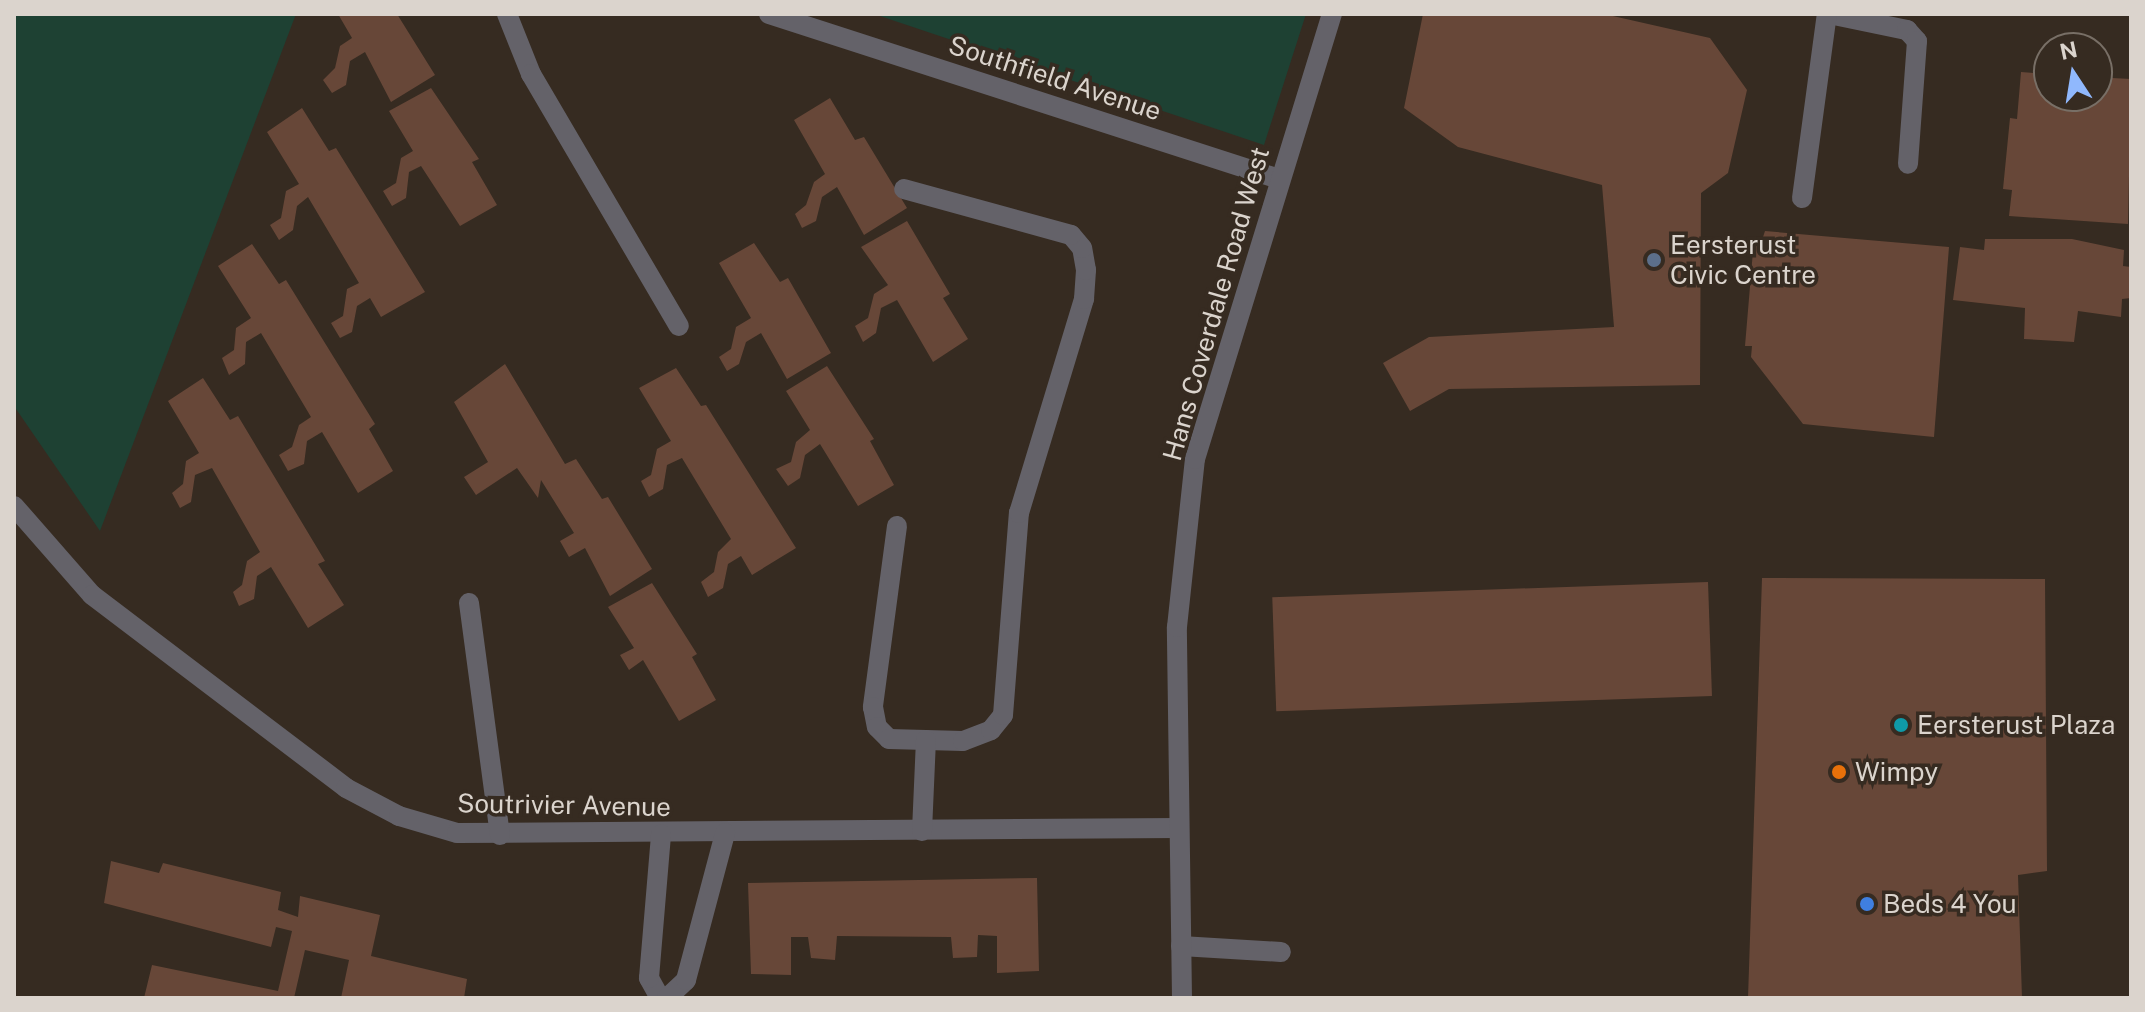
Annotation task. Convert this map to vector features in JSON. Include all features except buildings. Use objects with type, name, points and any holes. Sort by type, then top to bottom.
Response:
[{"type":"street","points":[[507,14],[531,74],[679,326]]},
{"type":"street","name":"Southfield Avenue","points":[[769,14],[794,18],[1279,179]]},
{"type":"street","name":"Hans Coverdale Road West","points":[[1182,998],[1177,627],[1195,459],[1332,14]]},
{"type":"street","points":[[1802,198],[1828,14],[1907,30],[1917,41],[1908,164]]},
{"type":"street","points":[[897,526],[873,707],[877,727],[889,739],[963,741],[991,730],[1003,715],[1019,513],[1084,299],[1086,270],[1082,248],[1071,235],[904,189]]},
{"type":"street","name":"Soutrivier Avenue","points":[[14,506],[92,595],[346,788],[399,816],[457,833],[661,834],[1179,828]]},
{"type":"street","points":[[469,603],[500,835]]},
{"type":"street","points":[[922,831],[926,740]]},
{"type":"street","points":[[667,998],[686,980],[725,833]]},
{"type":"street","points":[[660,998],[649,978],[661,834]]},
{"type":"street","points":[[1181,946],[1281,952]]},
{"type":"green space","points":[[14,14],[296,14],[100,531],[14,406]]},
{"type":"green space","points":[[874,14],[1306,14],[1264,145]]},
{"type":"place","name":"Eersterust Civic Centre","points":[[1654,260]]},
{"type":"place","name":"Eersterust Plaza","points":[[1901,725]]},
{"type":"place","name":"Wimpy","points":[[1839,772]]},
{"type":"place","name":"Beds 4 You","points":[[1867,904]]}]
